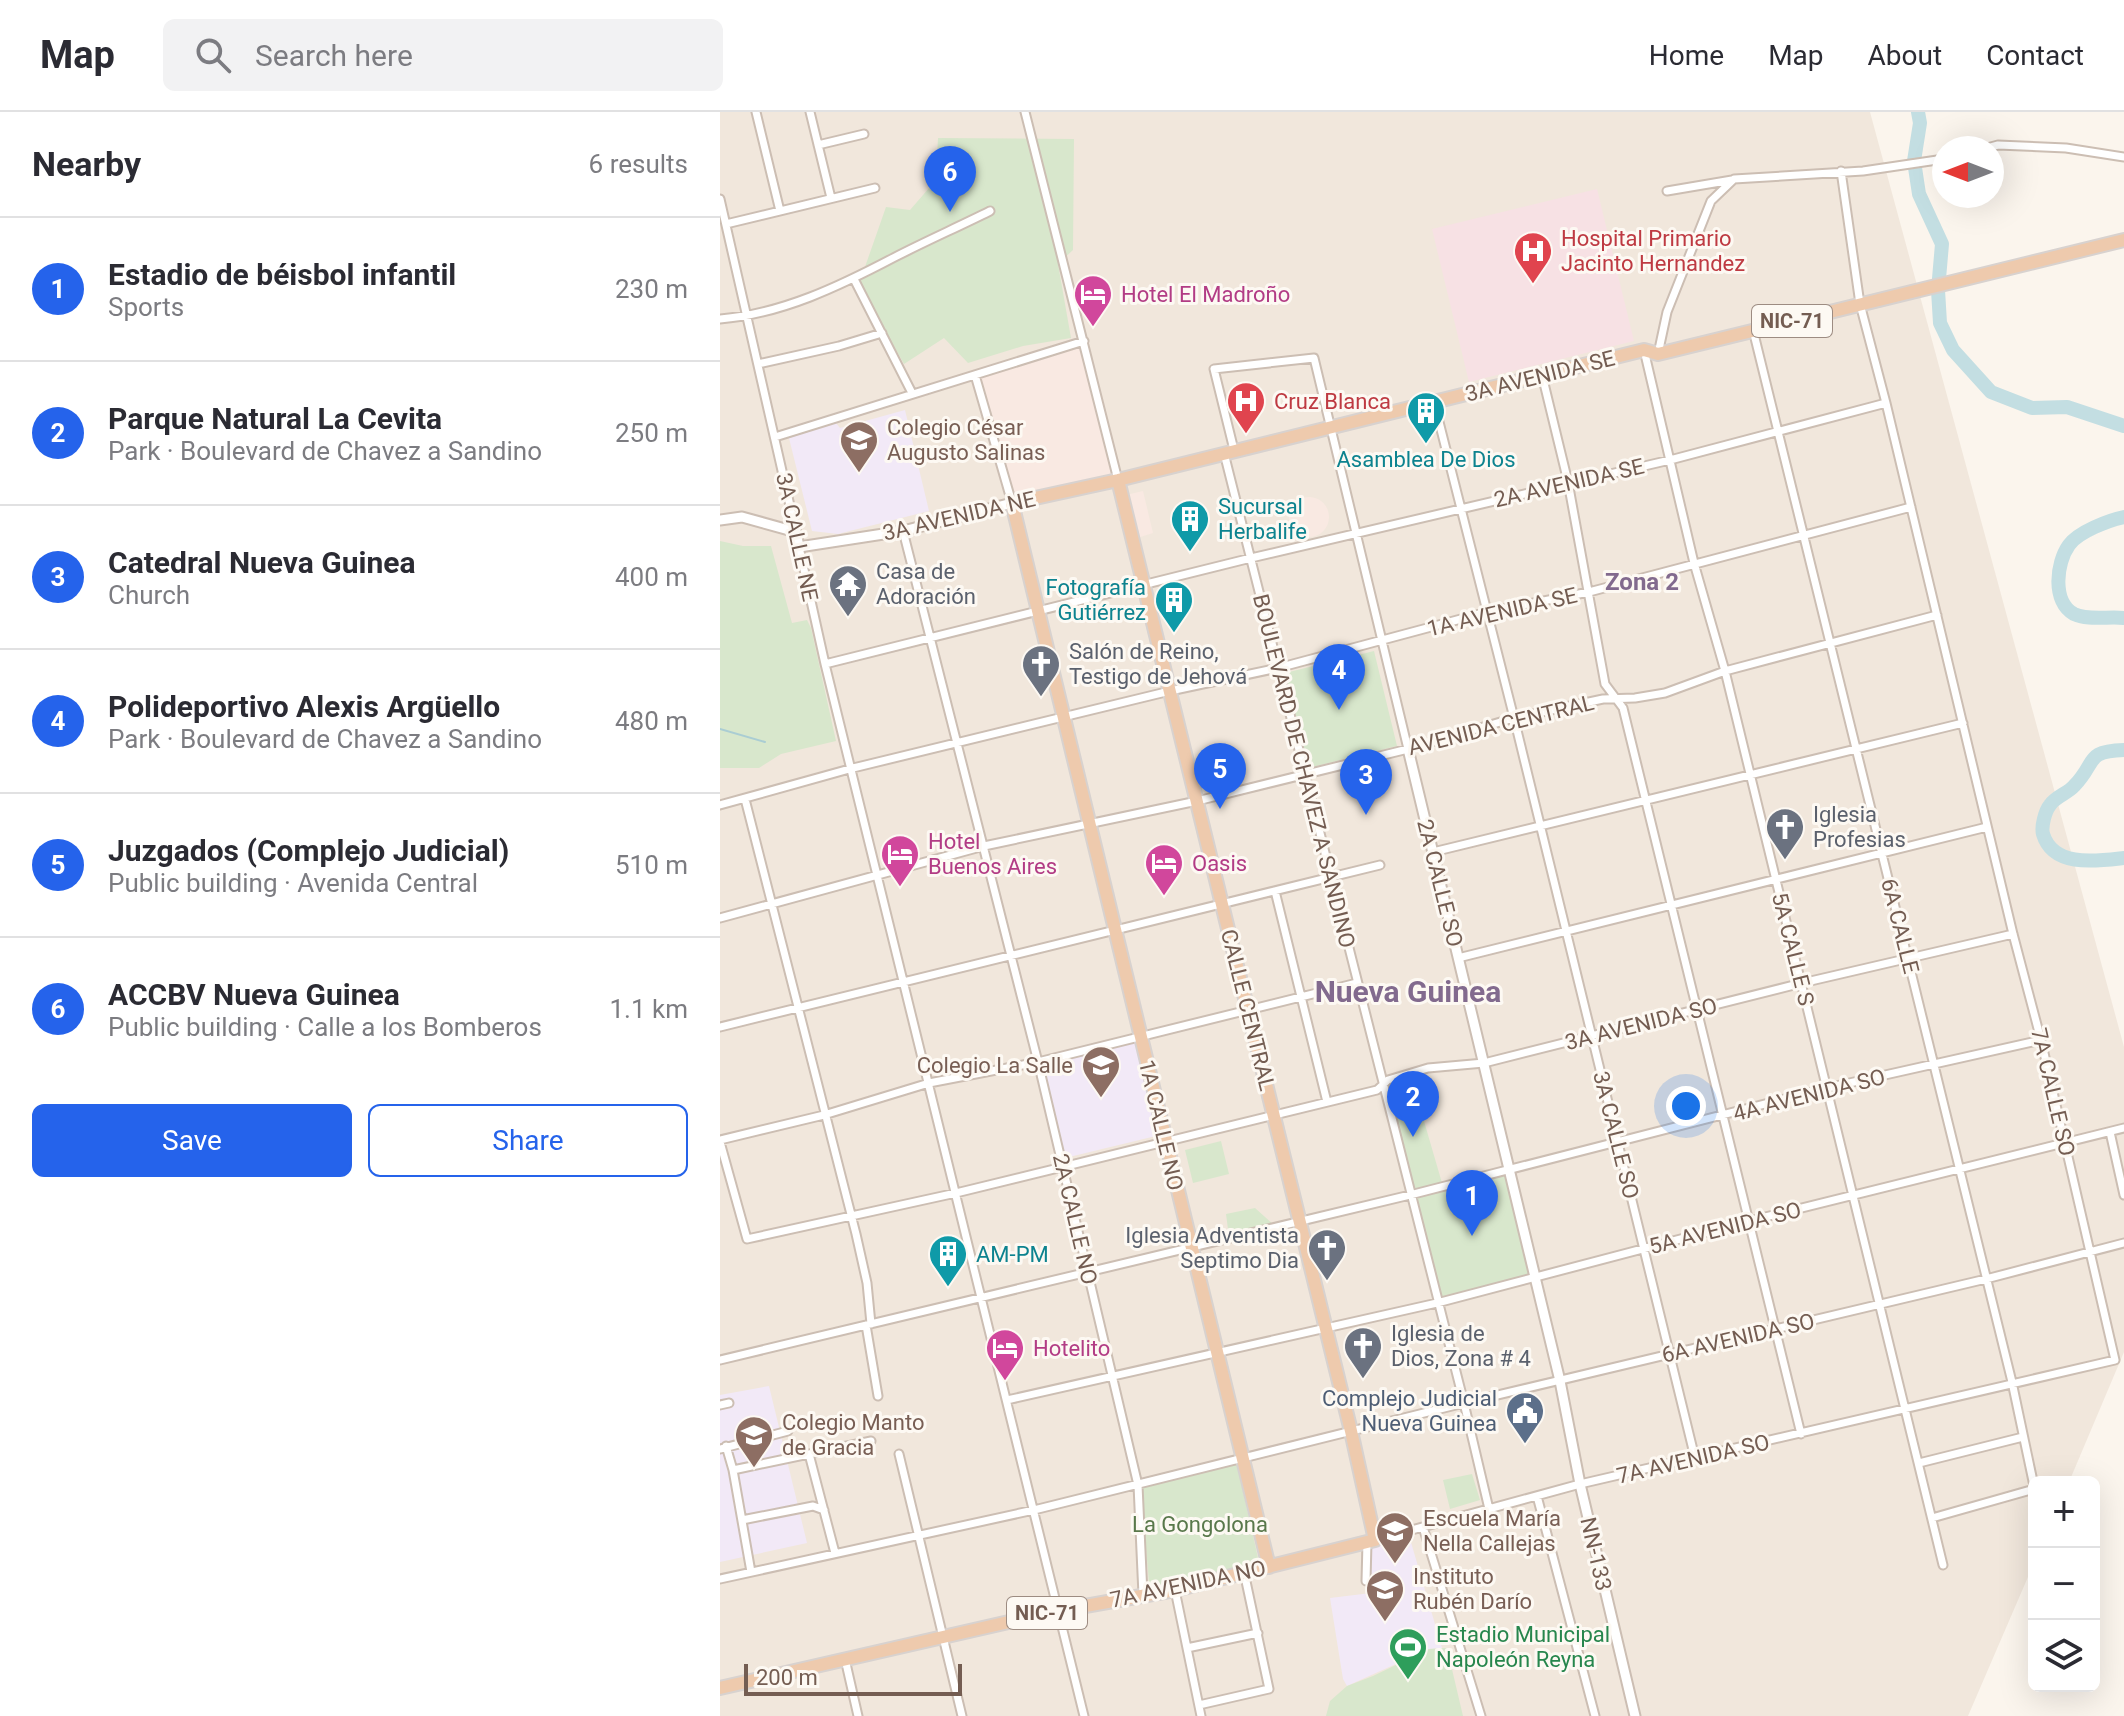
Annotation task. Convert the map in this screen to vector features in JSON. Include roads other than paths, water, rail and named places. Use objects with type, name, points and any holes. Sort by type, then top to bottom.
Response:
[{"type":"highway","name":"NIC-71","points":[[1658,354],[2124,240]]},
{"type":"highway","name":"3A AVENIDA SE","points":[[1118,480],[1644,350],[1658,354]]},
{"type":"highway","name":"3A AVENIDA NE","points":[[1012,503],[1118,480]]},
{"type":"highway","name":"CALLE CENTRAL","points":[[1118,480],[1351,1431],[1371,1541]]},
{"type":"highway","name":"1A CALLE NO","points":[[1012,503],[1269,1567]]},
{"type":"highway","name":"7A AVENIDA NO","points":[[720,1688],[1057,1611],[1175,1590],[1371,1541]]},
{"type":"street","points":[[756,112],[780,211]]},
{"type":"street","points":[[810,112],[831,198]]},
{"type":"street","points":[[1025,112],[1118,480]]},
{"type":"street","points":[[818,145],[864,134]]},
{"type":"street","points":[[2004,145],[2066,148],[2124,157]]},
{"type":"street","points":[[1667,191],[1734,179],[1863,171],[1932,162]]},
{"type":"street","name":"7A CALLE SO","points":[[1841,171],[1860,304],[2041,1040],[2115,1360],[2012,1382]]},
{"type":"street","points":[[1658,354],[1667,312],[1711,201],[1734,179]]},
{"type":"street","points":[[726,224],[875,188]]},
{"type":"street","name":"3A CALLE NE","points":[[720,199],[825,664],[1084,1716]]},
{"type":"street","points":[[720,319],[747,317],[854,279],[990,211]]},
{"type":"street","points":[[854,279],[912,393]]},
{"type":"street","name":"6A CALLE","points":[[1753,330],[2012,1382],[2032,1476]]},
{"type":"street","points":[[758,364],[882,333]]},
{"type":"street","points":[[775,437],[1084,341]]},
{"type":"street","name":"5A CALLE S","points":[[1644,350],[1943,1565]]},
{"type":"street","name":"BOULEVARD DE CHAVEZ A SANDINO","points":[[1330,428],[1314,358],[1214,369],[1251,558],[1489,1509]]},
{"type":"street","points":[[975,375],[1012,503]]},
{"type":"street","points":[[1542,375],[1568,482],[1605,684],[1623,708],[1801,1434]]},
{"type":"street","name":"3A CALLE SO","points":[[1434,402],[1695,1458]]},
{"type":"street","name":"2A AVENIDA SE","points":[[825,664],[1251,558],[1670,460],[1886,403]]},
{"type":"street","points":[[1330,428],[1408,749]]},
{"type":"street","name":"3A AVENIDA NE","points":[[799,547],[903,531],[1012,503]]},
{"type":"street","name":"1A AVENIDA SE","points":[[720,805],[957,742],[1382,642],[1487,612],[1589,592],[1911,507]]},
{"type":"street","points":[[720,520],[742,517],[796,532]]},
{"type":"street","name":"2A CALLE NO","points":[[903,531],[1038,1062],[1138,1485],[1143,1595]]},
{"type":"street","name":"AVENIDA CENTRAL","points":[[877,874],[984,846],[1197,801],[1408,749],[1514,718],[1603,699],[1665,693],[1725,671],[1937,615]]},
{"type":"street","points":[[1433,852],[1963,723]]},
{"type":"street","name":"2A CALLE SO","points":[[1408,749],[1560,1381],[1580,1484]]},
{"type":"street","points":[[745,799],[867,1283],[868,1324],[878,1396]]},
{"type":"street","points":[[1458,958],[1987,827]]},
{"type":"street","points":[[720,1027],[1380,865]]},
{"type":"street","points":[[720,918],[877,874]]},
{"type":"street","points":[[1275,891],[1327,1102]]},
{"type":"street","name":"3A AVENIDA SO","points":[[720,1141],[747,1239],[956,1193],[1327,1102],[1383,1087],[1388,1080],[1428,1068],[1484,1063],[2013,934]]},
{"type":"street","points":[[720,1141],[824,1115],[929,1083],[1038,1062],[1357,983]]},
{"type":"street","name":"4A AVENIDA SO","points":[[720,1360],[1410,1195],[1827,1088],[2041,1040]]},
{"type":"street","name":"5A AVENIDA SO","points":[[1007,1400],[1437,1303],[1749,1221],[2124,1128]]},
{"type":"street","points":[[2110,1132],[2124,1195]]},
{"type":"street","name":"6A AVENIDA SO","points":[[720,1579],[1034,1510],[2124,1243]]},
{"type":"street","name":"7A AVENIDA SO","points":[[1371,1541],[1580,1484],[2012,1382]]},
{"type":"street","points":[[751,1572],[733,1470],[723,1448],[788,1431]]},
{"type":"street","points":[[1919,1463],[2023,1437]]},
{"type":"street","points":[[733,1470],[871,1441]]},
{"type":"street","points":[[809,1454],[835,1553]]},
{"type":"street","points":[[899,1454],[962,1716]]},
{"type":"street","name":"NN-133","points":[[1580,1484],[1635,1716]]},
{"type":"street","points":[[1932,1518],[2028,1489]]},
{"type":"street","points":[[1537,1496],[1595,1716]]},
{"type":"street","points":[[742,1520],[813,1506],[824,1510]]},
{"type":"street","points":[[1423,1527],[1481,1716]]},
{"type":"street","points":[[1366,1581],[1371,1541]]},
{"type":"street","points":[[1199,1705],[1269,1689],[1244,1572]]},
{"type":"street","points":[[1175,1590],[1201,1716]]},
{"type":"street","points":[[1187,1648],[1258,1633]]},
{"type":"street","points":[[845,1659],[858,1716]]},
{"type":"waterway","points":[[1918,112],[1920,123],[1914,161],[1919,194],[1942,244],[1938,290],[1940,323],[1953,350],[1991,392],[2032,408],[2067,407],[2124,426]]},
{"type":"waterway","points":[[2124,517],[2094,527],[2073,540],[2061,562],[2058,582],[2062,601],[2074,614],[2092,618],[2124,618]]},
{"type":"waterway","points":[[720,729],[765,742]]},
{"type":"waterway","points":[[2124,750],[2097,756],[2074,786],[2050,805],[2043,823],[2043,834],[2056,853],[2089,861],[2124,858]]},
{"type":"place","name":"ACCBV Nueva Guinea","points":[[950,212]]},
{"type":"place","name":"Hospital Primario Jacinto Hernandez","points":[[1533,285]]},
{"type":"place","name":"Hotel El Madroño","points":[[1093,328]]},
{"type":"place","name":"Cruz Blanca","points":[[1246,435]]},
{"type":"place","name":"Asamblea De Dios","points":[[1426,445]]},
{"type":"place","name":"Colegio César Augusto Salinas","points":[[859,474]]},
{"type":"place","name":"Sucursal Herbalife","points":[[1190,553]]},
{"type":"place","name":"Casa de Adoración","points":[[848,618]]},
{"type":"place","name":"Fotografía Gutiérrez","points":[[1174,634]]},
{"type":"place","name":"Salón de Reino, Testigo de Jehová","points":[[1041,698]]},
{"type":"place","name":"Polideportivo Alexis Argüello","points":[[1339,710]]},
{"type":"place","name":"Juzgados (Complejo Judicial)","points":[[1220,809]]},
{"type":"place","name":"Catedral Nueva Guinea","points":[[1366,815]]},
{"type":"place","name":"Iglesia Profesias","points":[[1785,861]]},
{"type":"place","name":"Hotel Buenos Aires","points":[[900,888]]},
{"type":"place","name":"Oasis","points":[[1164,897]]},
{"type":"place","name":"Colegio La Salle","points":[[1101,1099]]},
{"type":"place","name":"Parque Natural La Cevita","points":[[1413,1137]]},
{"type":"place","name":"Estadio de béisbol infantil","points":[[1472,1236]]},
{"type":"place","name":"Iglesia Adventista Septimo Dia","points":[[1327,1282]]},
{"type":"place","name":"AM-PM","points":[[948,1288]]},
{"type":"place","name":"Iglesia de Dios, Zona # 4","points":[[1363,1380]]},
{"type":"place","name":"Hotelito","points":[[1005,1382]]},
{"type":"place","name":"Complejo Judicial Nueva Guinea","points":[[1525,1445]]},
{"type":"place","name":"Colegio Manto de Gracia","points":[[754,1469]]},
{"type":"place","name":"Escuela María Nella Callejas","points":[[1395,1565]]},
{"type":"place","name":"Instituto Rubén Darío","points":[[1385,1623]]},
{"type":"place","name":"Estadio Municipal Napoleón Reyna","points":[[1408,1681]]},
{"type":"district","name":"Zona 2","points":[[1642,582]]},
{"type":"district","name":"Nueva Guinea","points":[[1408,991]]},
{"type":"park label","name":"La Gongolona","points":[[1200,1524]]}]
